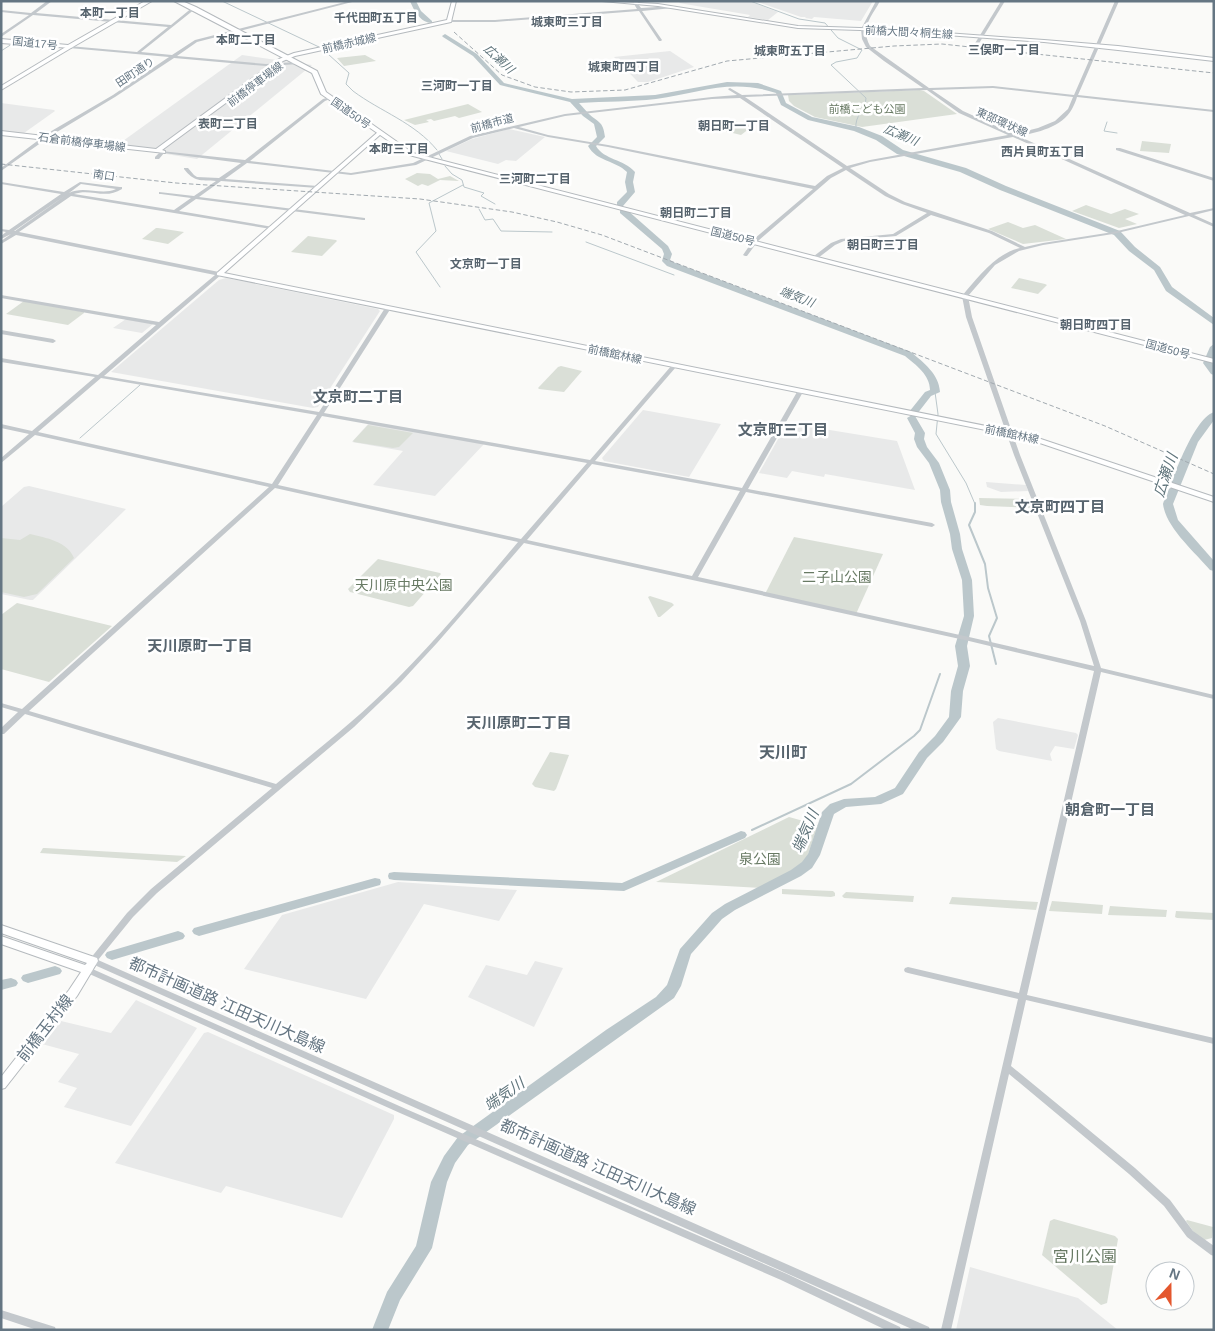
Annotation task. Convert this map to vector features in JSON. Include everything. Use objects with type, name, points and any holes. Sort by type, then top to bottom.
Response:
[{"type":"highway","name":"国道17号","points":[[1,39],[69,47],[149,1]]},
{"type":"highway","name":"国道50号","points":[[177,1],[194,8],[314,72],[322,92],[408,153],[1214,361]]},
{"type":"highway","points":[[408,153],[416,161],[415,164]]},
{"type":"main road","points":[[449,21],[454,1]]},
{"type":"main road","name":"前橋大間々桐生線","points":[[604,1],[636,2],[798,26],[1097,46],[1214,60]]},
{"type":"main road","name":"前橋赤城線","points":[[288,57],[449,21]]},
{"type":"main road","points":[[1,88],[69,47]]},
{"type":"main road","points":[[274,66],[282,58],[282,54]]},
{"type":"main road","name":"前橋停車場線","points":[[159,154],[288,57]]},
{"type":"main road","name":"前橋停車場線","points":[[159,154],[274,66]]},
{"type":"main road","name":"石倉前橋停車場線","points":[[1,133],[46,137],[159,154]]},
{"type":"main road","points":[[219,274],[379,133]]},
{"type":"main road","name":"前橋館林線","points":[[219,274],[1010,433],[1046,442],[1214,500]]},
{"type":"main road","points":[[1,929],[91,966]]},
{"type":"main road","points":[[1,940],[91,966]]},
{"type":"main road","name":"前橋玉村線","points":[[1,1085],[73,993],[91,966]]},
{"type":"street","points":[[1,39],[50,1]]},
{"type":"street","name":"田町通り","points":[[1,170],[46,137],[101,104],[196,41],[354,1]]},
{"type":"street","points":[[863,29],[878,1]]},
{"type":"street","points":[[976,45],[1003,1]]},
{"type":"street","points":[[745,256],[754,241],[829,177],[845,168],[902,154],[1042,128],[1058,121],[1070,109],[1117,1]]},
{"type":"street","points":[[636,2],[660,40]]},
{"type":"street","points":[[449,21],[494,20],[673,7]]},
{"type":"street","points":[[138,53],[194,8]]},
{"type":"street","points":[[1,11],[172,26]]},
{"type":"street","name":"東部環状線","points":[[863,29],[864,39],[871,50],[964,114],[1214,226]]},
{"type":"street","points":[[69,47],[274,66],[298,63]]},
{"type":"street","name":"前橋市道","points":[[159,154],[355,174],[415,164],[472,137],[565,115],[740,96],[777,94],[987,87],[1214,111]]},
{"type":"street","points":[[730,90],[887,195],[931,213],[998,236],[1024,248]]},
{"type":"street","points":[[176,211],[329,98]]},
{"type":"street","points":[[514,126],[526,131],[816,188]]},
{"type":"street","points":[[1118,149],[1214,180]]},
{"type":"street","points":[[186,169],[193,177],[318,187]]},
{"type":"street","name":"南口","points":[[83,182],[120,188],[109,194],[84,190],[68,194],[83,182]]},
{"type":"street","points":[[1,183],[271,228]]},
{"type":"street","points":[[162,193],[363,219]]},
{"type":"street","points":[[1,243],[13,232],[68,194]]},
{"type":"street","points":[[946,1330],[1098,669],[1083,621],[1010,433],[969,316],[965,296],[996,261],[1024,248],[1116,233],[1214,208]]},
{"type":"street","points":[[816,257],[833,244],[843,240],[894,235],[931,213]]},
{"type":"street","points":[[1,230],[219,274]]},
{"type":"street","points":[[1,238],[13,232]]},
{"type":"street","points":[[1,461],[219,274]]},
{"type":"street","points":[[1,296],[160,324]]},
{"type":"street","points":[[1,732],[274,486],[388,308]]},
{"type":"street","points":[[1,332],[53,341]]},
{"type":"street","points":[[1,360],[591,462],[932,525]]},
{"type":"street","points":[[91,966],[145,899],[399,681],[524,541],[674,366]]},
{"type":"street","points":[[694,578],[800,392]]},
{"type":"street","points":[[1,426],[694,578],[1214,697]]},
{"type":"street","points":[[1,705],[277,787]]},
{"type":"street","name":"都市計画道路 江田天川大島線","points":[[91,966],[473,1128],[925,1330]]},
{"type":"street","name":"都市計画道路 江田天川大島線","points":[[91,966],[475,1142],[784,1277],[896,1330]]},
{"type":"street","points":[[908,970],[1214,1041]]},
{"type":"street","points":[[1007,1067],[1132,1171],[1167,1203],[1190,1234],[1214,1252]]},
{"type":"street","points":[[1,1314],[51,1330]]},
{"type":"shaded area","points":[[681,1],[749,1],[778,12],[768,20],[748,17],[750,15],[679,3]]},
{"type":"shaded area","points":[[755,1],[873,1],[861,21],[805,18]]},
{"type":"shaded area","points":[[670,51],[694,67],[648,82],[638,82],[614,57]]},
{"type":"shaded area","points":[[242,55],[312,65],[197,159],[116,146]]},
{"type":"shaded area","points":[[1,103],[55,111],[24,133],[1,131]]},
{"type":"shaded area","points":[[509,129],[545,137],[516,161],[506,160],[498,164],[446,151],[472,139]]},
{"type":"shaded area","points":[[226,278],[378,309],[380,311],[318,407],[313,408],[111,372],[219,280]]},
{"type":"shaded area","points":[[126,319],[153,324],[142,333],[113,328]]},
{"type":"shaded area","points":[[643,410],[721,424],[689,477],[604,461],[602,458]]},
{"type":"shaded area","points":[[369,423],[484,444],[435,496],[373,485],[403,451],[352,442]]},
{"type":"shaded area","points":[[787,423],[897,441],[915,490],[825,474],[824,477],[792,471],[787,478],[759,473]]},
{"type":"shaded area","points":[[986,482],[1026,485],[1028,491],[1001,492],[987,487]]},
{"type":"shaded area","points":[[29,486],[126,509],[33,600],[1,594],[1,507],[24,487]]},
{"type":"shaded area","points":[[998,718],[1076,733],[1078,735],[1074,749],[1055,746],[1050,754],[1052,761],[999,751],[996,749],[993,722]]},
{"type":"shaded area","points":[[398,882],[517,890],[499,921],[424,904],[366,999],[244,969],[282,915]]},
{"type":"shaded area","points":[[535,961],[563,968],[534,1027],[468,997],[486,965],[527,975]]},
{"type":"shaded area","points":[[136,1000],[197,1028],[131,1126],[64,1107],[77,1088],[58,1082],[79,1054],[42,1044],[61,1021],[111,1033]]},
{"type":"shaded area","points":[[208,1032],[394,1115],[394,1119],[342,1218],[226,1186],[221,1193],[115,1163],[204,1033]]},
{"type":"shaded area","points":[[970,1267],[1078,1298],[1118,1330],[956,1330]]},
{"type":"green space","points":[[365,55],[376,61],[344,66],[337,58]]},
{"type":"green space","name":"前橋こども公園","points":[[920,90],[957,114],[862,127],[815,117],[794,106],[789,101],[788,95]]},
{"type":"green space","points":[[468,104],[482,112],[459,118],[455,116],[434,121],[431,119],[426,120],[429,122],[415,125],[404,120]]},
{"type":"green space","points":[[723,120],[754,125],[741,135],[712,128]]},
{"type":"green space","points":[[1142,141],[1171,144],[1169,153],[1140,151]]},
{"type":"green space","points":[[417,173],[430,174],[438,179],[450,176],[459,181],[440,180],[428,186],[422,184],[418,186],[405,179]]},
{"type":"green space","points":[[1086,205],[1111,214],[1125,209],[1139,214],[1125,219],[1137,224],[1119,228],[1072,211]]},
{"type":"green space","points":[[1008,222],[1023,228],[1035,225],[1066,239],[1023,244],[988,229]]},
{"type":"green space","points":[[156,228],[184,232],[168,244],[142,239]]},
{"type":"green space","points":[[308,236],[337,241],[322,256],[291,252]]},
{"type":"green space","points":[[1019,278],[1047,285],[1038,294],[1011,288]]},
{"type":"green space","points":[[24,301],[84,313],[68,325],[6,314]]},
{"type":"green space","points":[[558,367],[582,371],[564,392],[538,388]]},
{"type":"green space","points":[[368,425],[413,433],[399,447],[393,448],[354,442]]},
{"type":"green space","points":[[979,498],[1031,499],[1034,508],[980,505]]},
{"type":"green space","points":[[30,534],[61,544],[71,552],[74,558],[37,594],[24,597],[1,592],[1,538],[20,540]]},
{"type":"green space","name":"二子山公園","points":[[794,537],[883,554],[856,614],[765,594]]},
{"type":"green space","name":"天川原中央公園","points":[[378,559],[441,574],[413,606],[409,607],[350,592],[348,589]]},
{"type":"green space","points":[[650,596],[674,605],[658,617],[648,597]]},
{"type":"green space","points":[[17,603],[112,626],[49,682],[1,669],[1,615]]},
{"type":"green space","points":[[550,752],[569,755],[554,791],[535,787],[532,784]]},
{"type":"green space","name":"泉公園","points":[[789,817],[818,825],[806,860],[799,868],[761,888],[656,882]]},
{"type":"green space","points":[[43,848],[186,856],[177,862],[40,853]]},
{"type":"green space","points":[[782,889],[833,891],[835,896],[782,894]]},
{"type":"green space","points":[[846,892],[914,896],[913,902],[844,898],[842,896]]},
{"type":"green space","points":[[952,897],[1038,902],[1036,910],[949,904]]},
{"type":"green space","points":[[1052,901],[1103,905],[1102,914],[1049,911]]},
{"type":"green space","points":[[1110,906],[1167,910],[1166,917],[1108,915]]},
{"type":"green space","points":[[1176,911],[1214,913],[1214,920],[1177,918],[1175,917]]},
{"type":"green space","name":"宮川公園","points":[[1054,1219],[1115,1236],[1118,1239],[1107,1303],[1101,1305],[1042,1255],[1050,1221]]},
{"type":"green space","points":[[1187,1220],[1213,1227],[1212,1238],[1204,1240],[1195,1234]]},
{"type":"waterway","points":[[222,1],[319,47]]},
{"type":"waterway","name":"広瀬川","points":[[413,1],[418,12],[430,22]]},
{"type":"waterway","points":[[750,1],[799,19],[825,23],[838,38],[862,50],[857,58],[836,62],[831,65],[866,98],[857,120],[856,129]]},
{"type":"waterway","name":"広瀬川","points":[[445,36],[475,55],[502,84],[572,101]]},
{"type":"waterway","points":[[1,51],[12,44]]},
{"type":"waterway","points":[[328,54],[349,73],[346,84],[353,91],[418,132],[437,150]]},
{"type":"waterway","name":"広瀬川","points":[[572,101],[655,97],[727,84],[758,85],[779,92],[783,104],[810,119],[856,129],[879,138],[900,152],[963,170],[1003,188],[1117,233],[1132,249],[1157,269],[1169,289],[1214,322]]},
{"type":"waterway","name":"端気川","points":[[572,101],[578,105],[585,115],[599,125],[601,137],[592,146],[595,151],[599,155],[622,165],[631,172],[629,182],[631,192],[620,204]]},
{"type":"waterway","points":[[1107,122],[1104,131],[1117,133]]},
{"type":"waterway","points":[[439,154],[442,159]]},
{"type":"waterway","points":[[445,166],[452,174],[462,180],[464,187],[484,193],[481,196],[495,204]]},
{"type":"waterway","points":[[440,287],[416,252],[436,231],[429,203],[463,185]]},
{"type":"waterway","points":[[479,209],[485,220],[493,219],[501,231],[552,232]]},
{"type":"waterway","name":"端気川","points":[[623,211],[665,248],[668,254],[666,261],[670,264],[908,354],[926,371],[935,386],[935,392],[928,394],[914,412]]},
{"type":"waterway","points":[[586,242],[674,275]]},
{"type":"waterway","name":"広瀬川","points":[[1214,347],[1207,363],[1214,372]]},
{"type":"waterway","points":[[80,438],[140,385]]},
{"type":"waterway","points":[[935,392],[938,414],[936,434],[966,483],[975,504]]},
{"type":"waterway","name":"広瀬川","points":[[1214,415],[1207,420],[1193,442],[1168,504],[1173,521],[1214,568]]},
{"type":"waterway","name":"端気川","points":[[380,1330],[393,1297],[424,1248],[439,1182],[449,1160],[463,1141],[611,1034],[661,1001],[674,986],[685,952],[717,916],[730,907],[796,873],[807,865],[814,855],[828,812],[834,807],[844,803],[877,801],[899,791],[923,755],[939,739],[955,717],[957,691],[964,666],[961,646],[969,616],[967,580],[957,549],[945,490],[934,463],[922,447],[919,439],[920,433],[912,418]]},
{"type":"waterway","points":[[975,504],[975,512],[969,525],[985,564],[988,588],[997,618],[989,636],[996,664]]},
{"type":"waterway","points":[[752,830],[851,784],[914,736],[920,730],[940,674]]},
{"type":"waterway","points":[[394,876],[624,887],[741,835]]},
{"type":"waterway","points":[[199,931],[375,882]]},
{"type":"waterway","points":[[112,955],[178,936]]},
{"type":"waterway","points":[[28,978],[55,971]]},
{"type":"waterway","points":[[1,985],[11,983]]},
{"type":"railway","points":[[454,32],[502,75],[535,87],[571,92],[625,90],[727,61],[894,46],[942,44],[1214,73]]},
{"type":"railway","points":[[1,164],[176,183],[420,199],[512,212],[557,222],[602,235],[1105,426],[1214,474]]},
{"type":"district","name":"本町一丁目","points":[[110,13]]},
{"type":"district","name":"千代田町五丁目","points":[[376,18]]},
{"type":"district","name":"城東町三丁目","points":[[567,22]]},
{"type":"district","name":"本町二丁目","points":[[246,40]]},
{"type":"district","name":"三俣町一丁目","points":[[1004,50]]},
{"type":"district","name":"城東町五丁目","points":[[790,51]]},
{"type":"district","name":"城東町四丁目","points":[[624,67]]},
{"type":"district","name":"三河町一丁目","points":[[457,86]]},
{"type":"district","name":"表町二丁目","points":[[228,124]]},
{"type":"district","name":"朝日町一丁目","points":[[734,126]]},
{"type":"district","name":"本町三丁目","points":[[399,149]]},
{"type":"district","name":"西片貝町五丁目","points":[[1043,152]]},
{"type":"district","name":"三河町二丁目","points":[[535,179]]},
{"type":"district","name":"朝日町二丁目","points":[[696,213]]},
{"type":"district","name":"朝日町三丁目","points":[[883,245]]},
{"type":"district","name":"文京町一丁目","points":[[486,264]]},
{"type":"district","name":"朝日町四丁目","points":[[1096,325]]},
{"type":"district","name":"文京町二丁目","points":[[358,396]]},
{"type":"district","name":"文京町三丁目","points":[[783,429]]},
{"type":"district","name":"文京町四丁目","points":[[1060,506]]},
{"type":"district","name":"天川原町一丁目","points":[[200,645]]},
{"type":"district","name":"天川原町二丁目","points":[[519,722]]},
{"type":"district","name":"天川町","points":[[783,752]]},
{"type":"district","name":"朝倉町一丁目","points":[[1110,809]]}]
